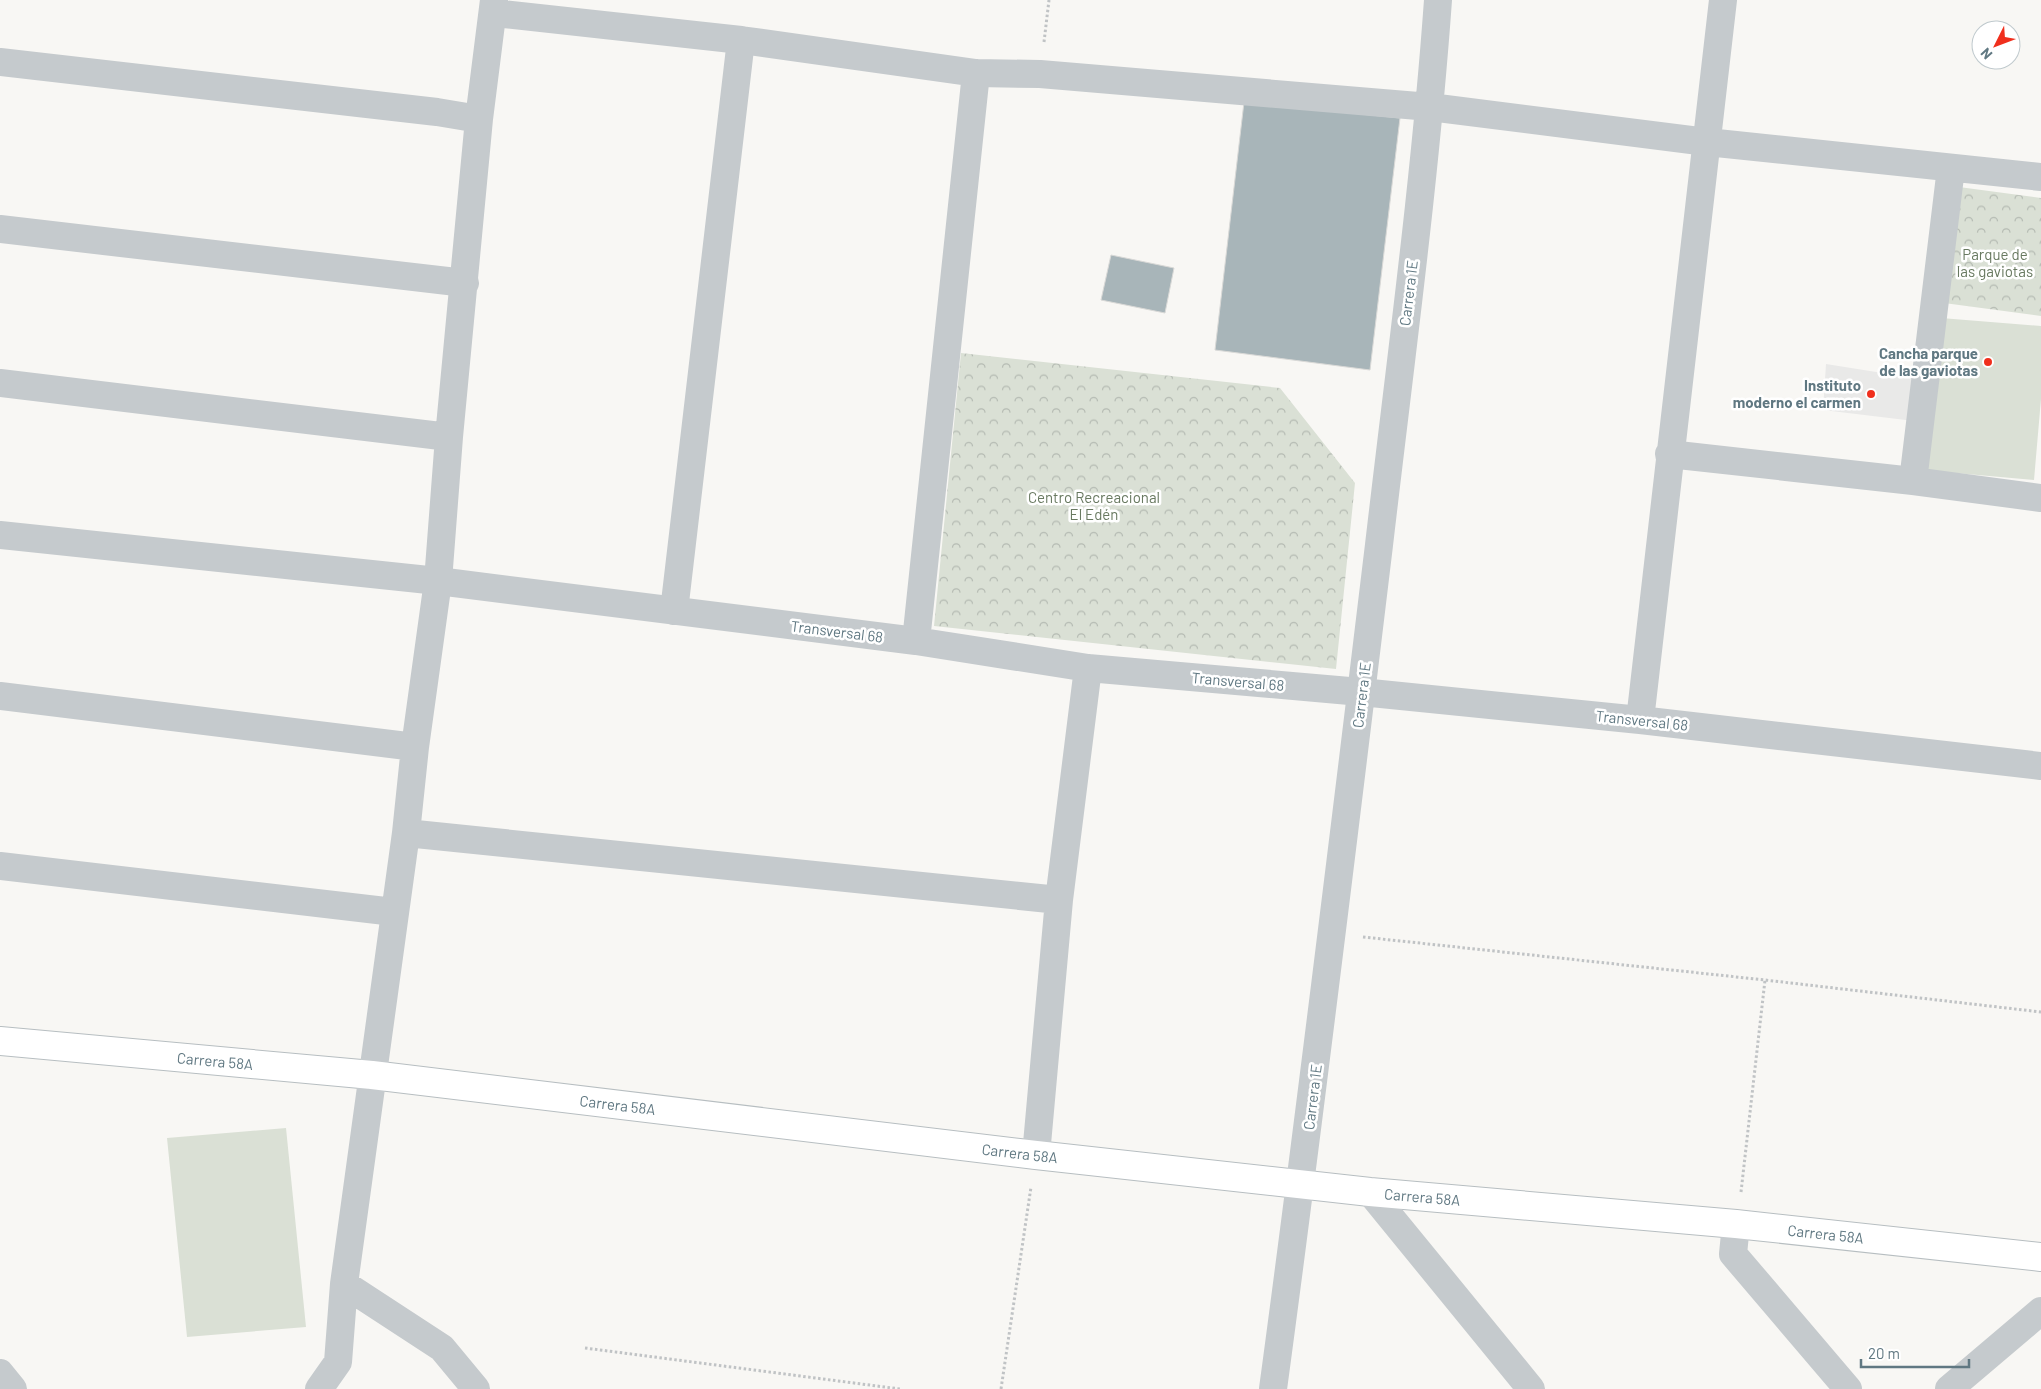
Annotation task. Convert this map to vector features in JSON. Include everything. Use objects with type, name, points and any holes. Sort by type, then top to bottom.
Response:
[{"type":"street","name":"Carrera 1E","points":[[1273,1389],[1301,1184],[1361,692],[1430,107],[1438,0]]},
{"type":"street","points":[[1640,720],[1669,454],[1723,0]]},
{"type":"street","points":[[319,1389],[338,1362],[344,1284],[406,833],[414,747],[438,581],[449,437],[479,119],[494,6],[976,73],[1040,74],[1430,107],[1707,142],[2041,177]]},
{"type":"street","points":[[674,611],[741,40]]},
{"type":"street","points":[[0,62],[437,112],[479,119]]},
{"type":"street","points":[[916,641],[976,73]]},
{"type":"street","points":[[1913,481],[1951,168]]},
{"type":"street","points":[[0,229],[465,283]]},
{"type":"street","points":[[0,384],[449,437]]},
{"type":"street","points":[[1669,454],[1913,481],[2041,498]]},
{"type":"street","name":"Transversal 68","points":[[0,535],[438,581],[916,641],[1088,668],[1361,692],[1640,720],[2041,766]]},
{"type":"street","points":[[1036,1155],[1059,900],[1088,668]]},
{"type":"street","points":[[0,696],[414,747]]},
{"type":"street","points":[[406,833],[1059,900]]},
{"type":"street","points":[[0,866],[394,912]]},
{"type":"street","name":"Carrera 58A","points":[[0,1040],[372,1075],[1036,1155],[1370,1192],[1736,1224],[2041,1257]]},
{"type":"street","points":[[1370,1192],[1531,1389]]},
{"type":"street","points":[[1736,1224],[1733,1254],[1848,1389]]},
{"type":"street","points":[[344,1284],[442,1348],[476,1389]]},
{"type":"street","points":[[1949,1389],[2041,1311]]},
{"type":"street","points":[[0,1373],[13,1389]]},
{"type":"path","points":[[1040,74],[1049,0]]},
{"type":"path","points":[[1332,934],[1766,980],[2041,1012]]},
{"type":"path","points":[[1736,1224],[1766,980]]},
{"type":"path","points":[[1001,1389],[1036,1155]]},
{"type":"path","points":[[585,1348],[900,1389]]},
{"type":"shaded area","name":"Instituto moderno el carmen","points":[[1826,364],[1920,379],[1914,421],[1823,410]]},
{"type":"green space","name":"Parque de las gaviotas","points":[[1959,187],[2041,198],[2041,316],[1944,303]]},
{"type":"green space","name":"Cancha parque de las gaviotas","points":[[1941,318],[2041,326],[2041,399],[2034,480],[1922,470]]},
{"type":"green space","name":"Centro Recreacional El Edén","points":[[961,353],[1280,388],[1355,483],[1336,669],[934,626]]},
{"type":"green space","points":[[286,1128],[306,1327],[187,1337],[167,1138]]},
{"type":"building","points":[[1244,102],[1400,118],[1370,370],[1215,350]]},
{"type":"building","points":[[1111,255],[1174,268],[1165,313],[1101,300]]},
{"type":"place","name":"Cancha parque de las gaviotas","points":[[1988,362]]},
{"type":"place","name":"Instituto moderno el carmen","points":[[1871,394]]}]
